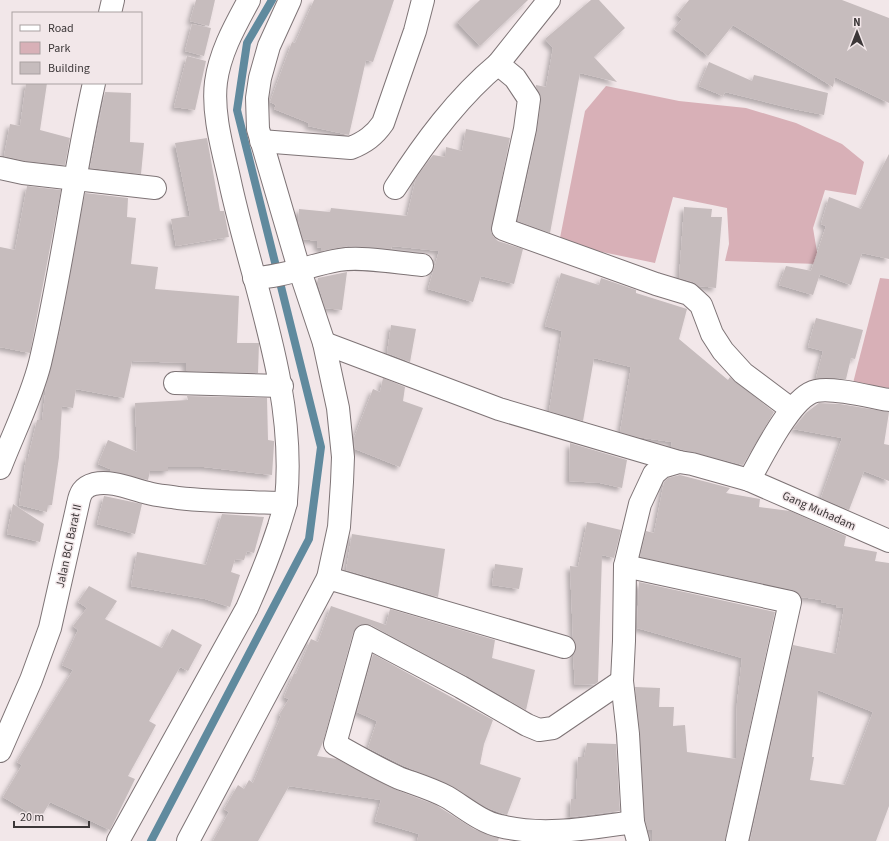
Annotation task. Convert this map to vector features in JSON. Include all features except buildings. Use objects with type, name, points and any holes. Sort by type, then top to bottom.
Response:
[{"type":"street","points":[[110,12],[113,0]]},
{"type":"street","points":[[188,841],[328,578],[338,527],[343,458],[338,408],[324,343],[277,275],[229,175],[218,125],[215,98],[219,67],[227,40],[249,0]]},
{"type":"street","points":[[118,841],[246,608],[262,576],[286,503],[287,434],[282,386],[277,275],[261,141],[258,129],[257,98],[260,78],[269,46],[290,0]]},
{"type":"street","points":[[261,141],[351,148],[364,142],[376,133],[383,123],[415,31],[423,0]]},
{"type":"street","points":[[395,188],[429,138],[450,112],[482,77],[498,64],[549,0]]},
{"type":"street","points":[[498,64],[515,78],[529,99],[525,129],[502,229],[656,284],[689,294],[701,305],[712,334],[723,351],[743,373],[791,409]]},
{"type":"street","points":[[0,468],[39,365],[62,258],[74,178],[94,84]]},
{"type":"street","points":[[0,168],[23,173],[155,188]]},
{"type":"street","points":[[277,275],[340,260],[377,260],[422,265]]},
{"type":"street","name":"Gang Muhadam","points":[[324,343],[499,409],[679,462],[692,464],[749,480],[889,541]]},
{"type":"street","points":[[174,383],[282,386]]},
{"type":"street","points":[[749,480],[791,409],[808,393],[822,390],[889,400]]},
{"type":"street","points":[[622,681],[553,728],[539,730],[527,725],[461,687],[365,636],[335,744],[371,764],[446,797],[481,818],[499,826],[523,829],[635,831],[628,734],[622,681],[625,566],[634,528],[647,487],[654,474],[662,467],[679,462]]},
{"type":"street","name":"Jalan BCI Barat II","points":[[1,746],[31,680],[50,628],[80,492],[95,484],[113,484],[149,494],[187,499],[286,503]]},
{"type":"street","points":[[625,566],[790,602],[737,841]]},
{"type":"street","points":[[328,578],[564,647]]},
{"type":"green space","points":[[606,86],[679,101],[746,108],[796,123],[842,144],[864,162],[856,195],[825,190],[813,228],[819,264],[725,261],[729,244],[727,208],[673,197],[655,263],[559,243],[585,111]]},
{"type":"green space","points":[[880,278],[889,279],[889,388],[853,383]]},
{"type":"waterway","points":[[151,841],[309,539],[321,447],[237,110],[247,43],[272,0]]}]
